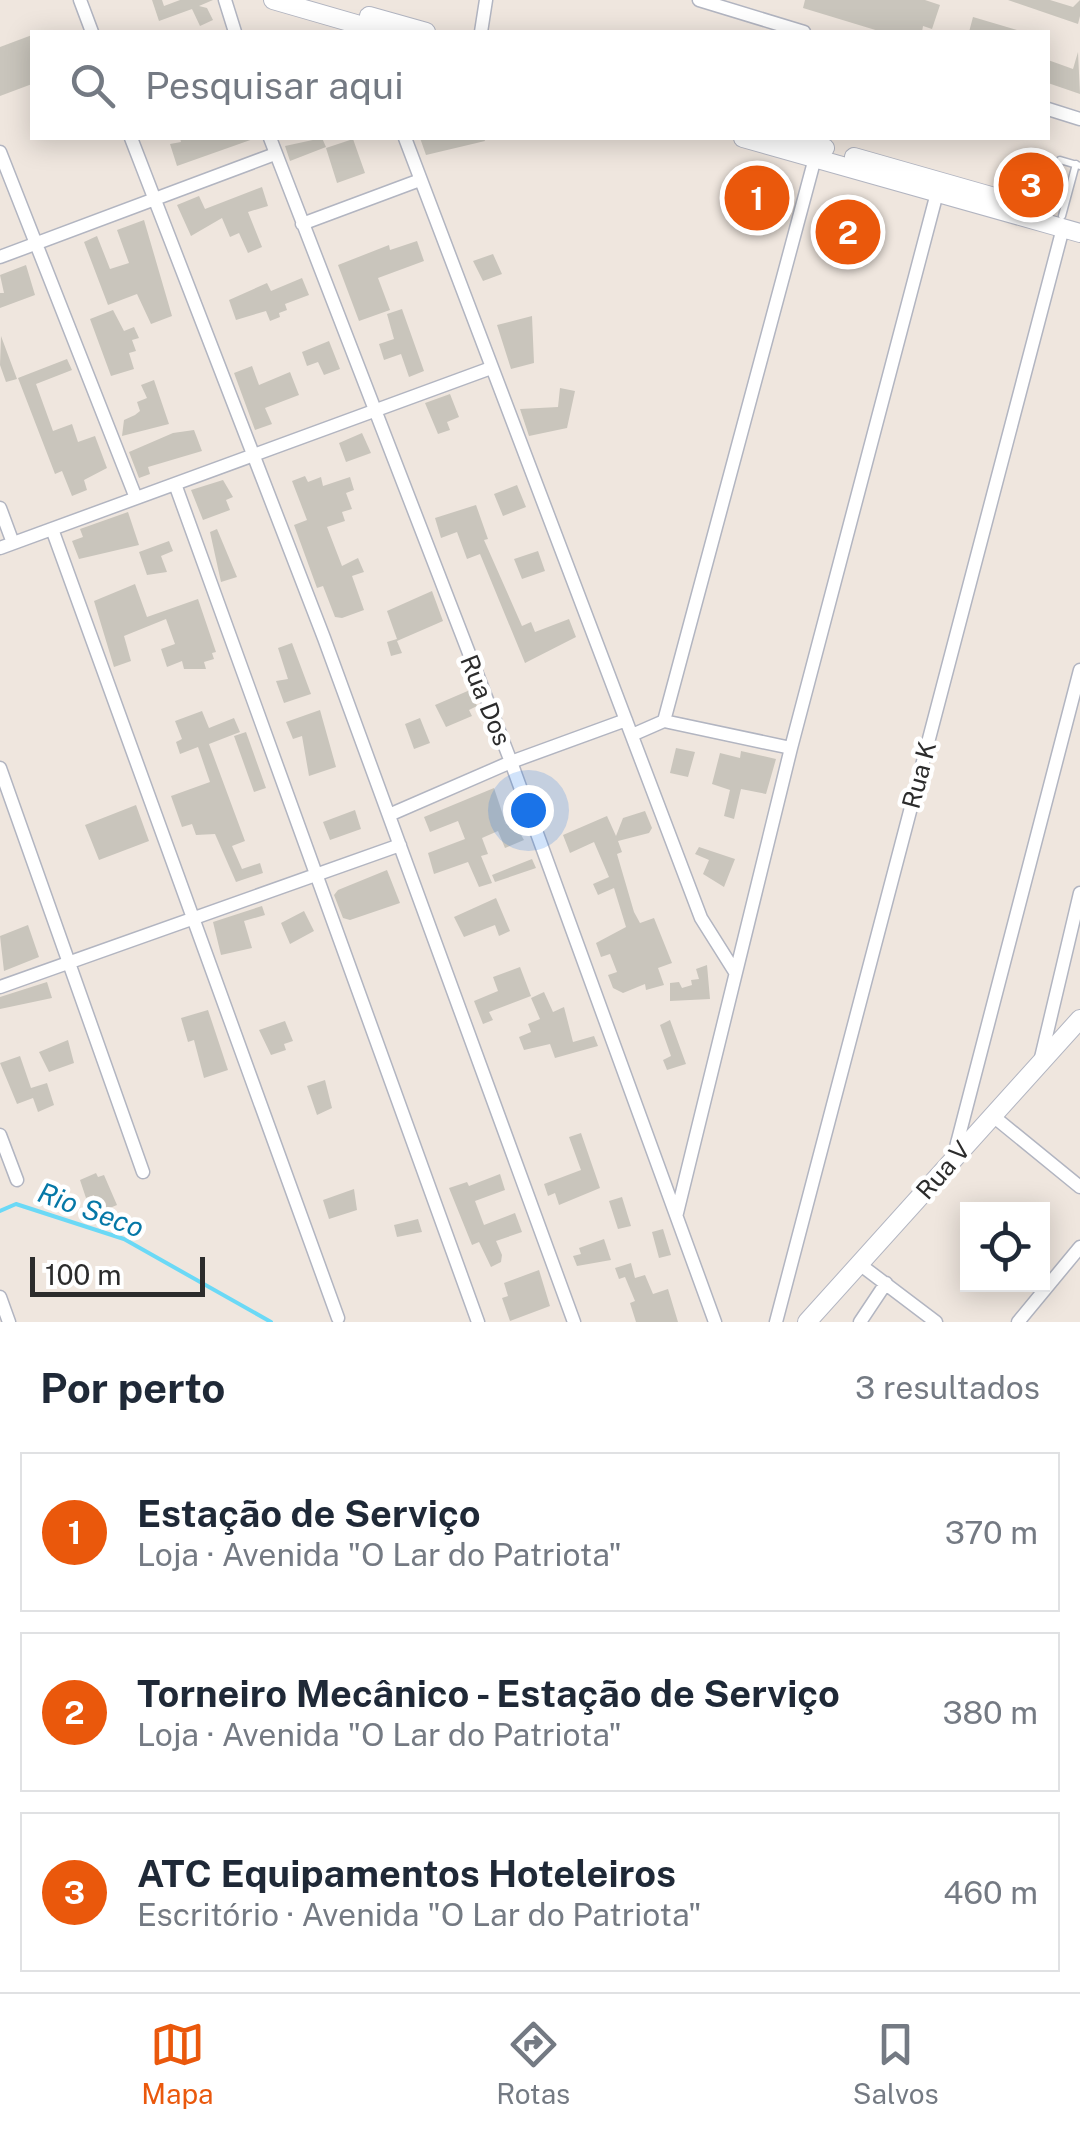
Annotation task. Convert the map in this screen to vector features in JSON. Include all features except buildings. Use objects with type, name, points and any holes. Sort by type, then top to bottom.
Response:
[{"type":"main road","points":[[273,0],[366,30]]},
{"type":"main road","points":[[316,0],[419,30]]},
{"type":"main road","points":[[750,140],[937,194],[1071,224]]},
{"type":"main road","points":[[795,140],[1071,224]]},
{"type":"main road","name":"Rua V","points":[[807,1322],[862,1266],[954,1155],[1038,1070],[1080,1019]]},
{"type":"street","points":[[80,0],[91,30]]},
{"type":"street","points":[[224,0],[234,30]]},
{"type":"street","points":[[481,30],[486,0]]},
{"type":"street","points":[[699,0],[740,6],[799,30]]},
{"type":"street","points":[[1050,110],[1080,119]]},
{"type":"street","points":[[132,140],[389,815],[574,1322]]},
{"type":"street","name":"Rua Dos","points":[[271,140],[510,762],[715,1322]]},
{"type":"street","points":[[406,140],[701,918],[735,972]]},
{"type":"street","points":[[0,152],[136,498]]},
{"type":"street","points":[[0,257],[275,154]]},
{"type":"street","points":[[664,721],[815,158]]},
{"type":"street","points":[[302,224],[420,180]]},
{"type":"street","points":[[677,1216],[791,748],[937,194]]},
{"type":"street","name":"Rua K","points":[[776,1322],[1071,224]]},
{"type":"street","points":[[0,508],[6,545],[254,456],[373,408],[492,368]]},
{"type":"street","points":[[175,484],[478,1322]]},
{"type":"street","points":[[52,529],[338,1318]]},
{"type":"street","points":[[954,1155],[1080,670]]},
{"type":"street","points":[[389,815],[510,762],[626,720]]},
{"type":"street","points":[[632,735],[664,721],[791,748]]},
{"type":"street","points":[[0,768],[143,1172]]},
{"type":"street","points":[[0,987],[400,845]]},
{"type":"street","points":[[1038,1070],[1080,893]]},
{"type":"street","points":[[992,1116],[1080,1187]]},
{"type":"street","points":[[0,1135],[17,1180]]},
{"type":"street","points":[[1018,1322],[1080,1247]]},
{"type":"street","points":[[862,1266],[936,1322]]},
{"type":"street","points":[[860,1322],[886,1283]]},
{"type":"street","points":[[0,1298],[10,1322]]},
{"type":"lane","points":[[1060,160],[1078,165],[1071,224]]},
{"type":"waterway","name":"Rio Seco","points":[[0,1211],[16,1204],[124,1239],[271,1322]]},
{"type":"place","name":"ATC Equipamentos Hoteleiros","points":[[1031,185]]},
{"type":"place","name":"Estação de Serviço","points":[[757,198]]},
{"type":"place","name":"Torneiro Mecânico - Estação de Serviço","points":[[848,232]]}]
